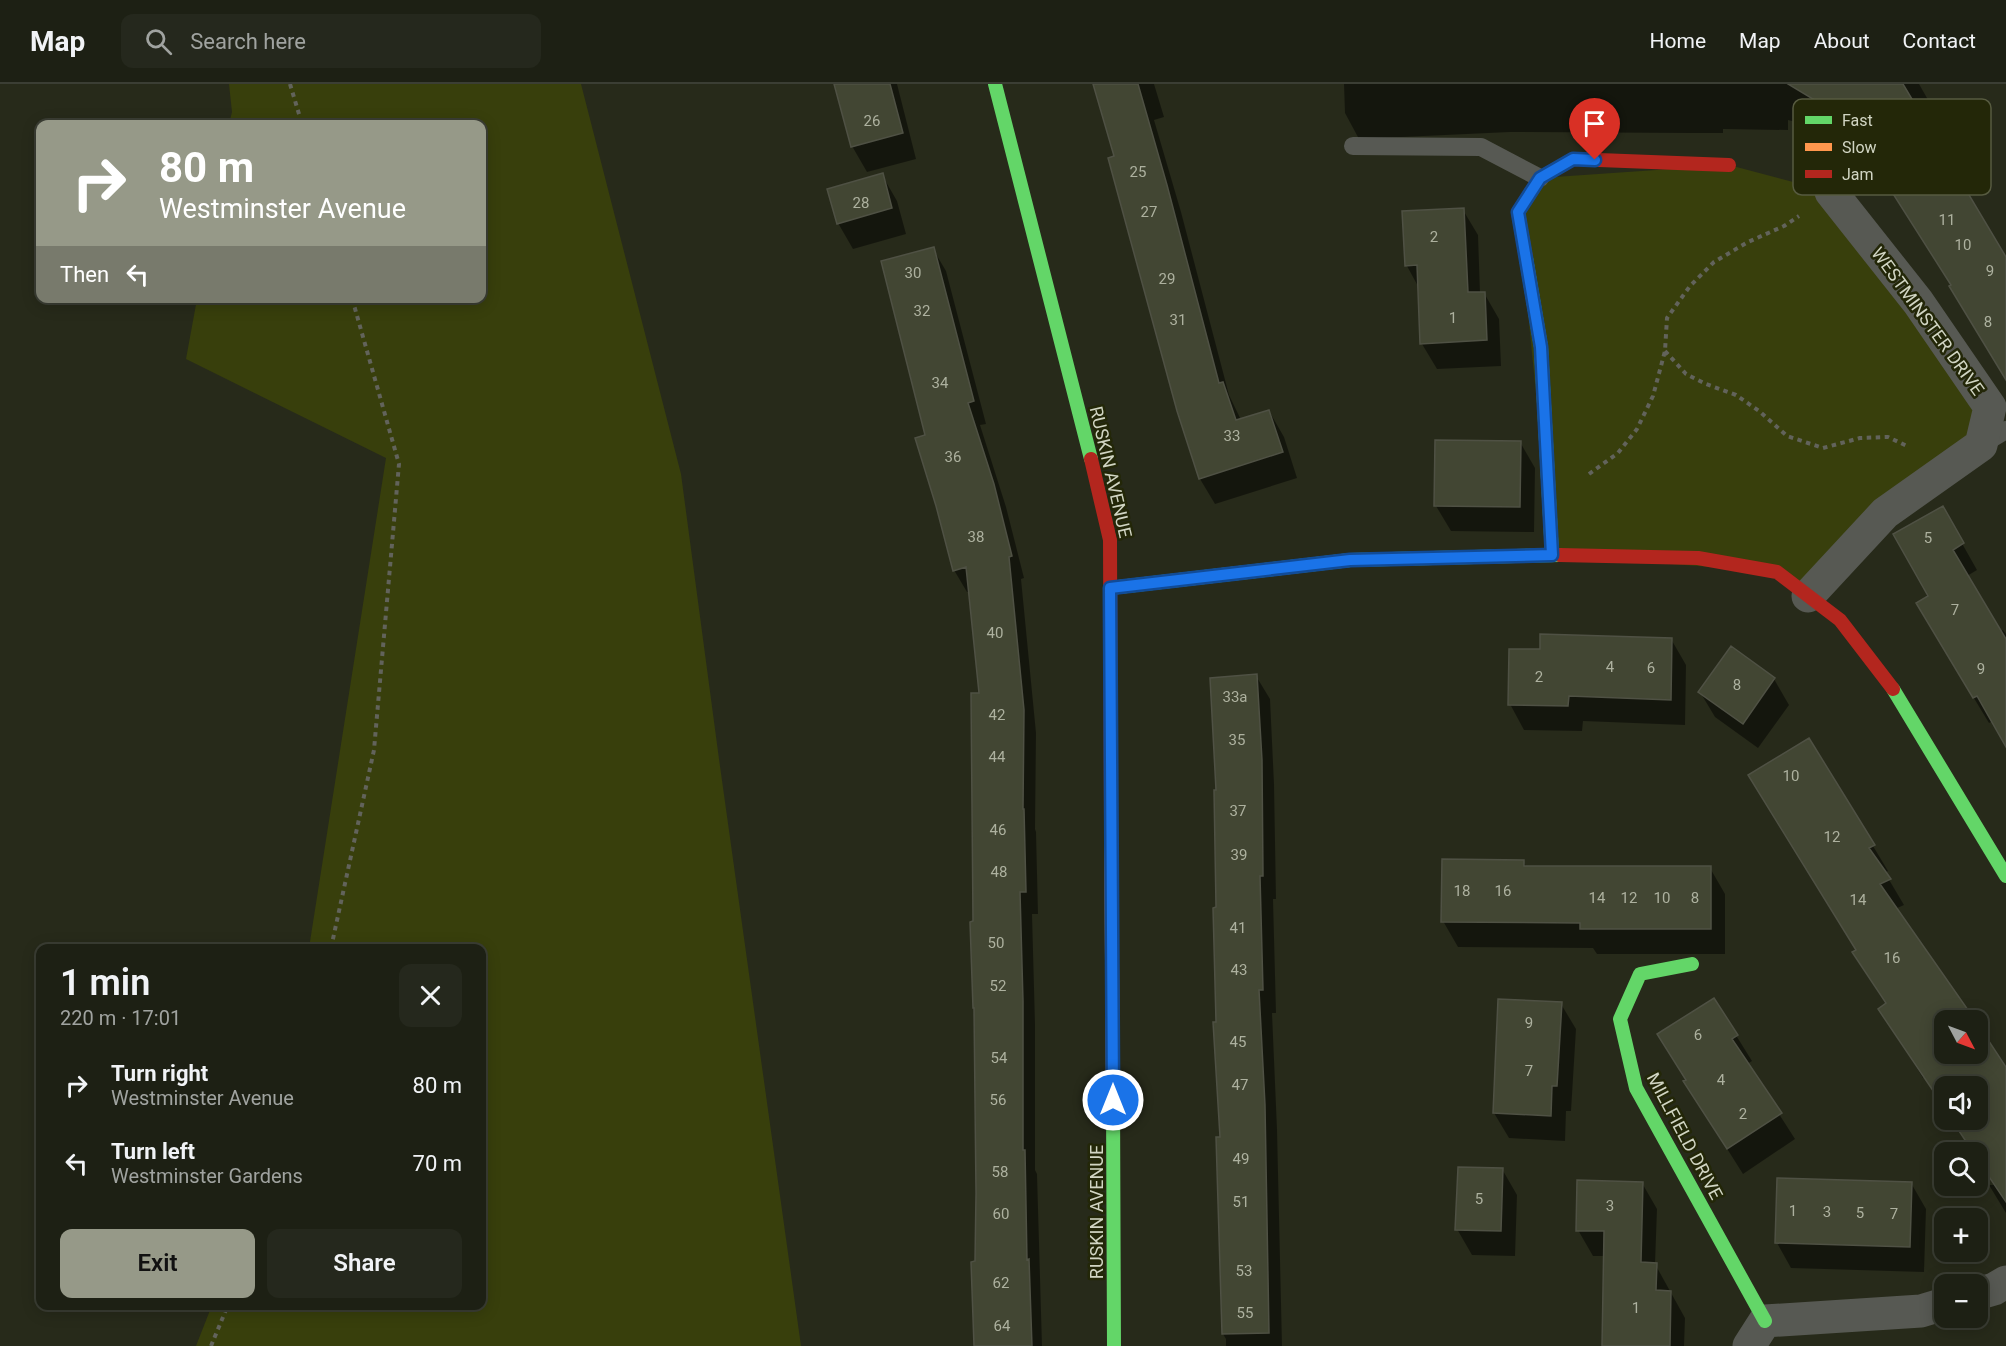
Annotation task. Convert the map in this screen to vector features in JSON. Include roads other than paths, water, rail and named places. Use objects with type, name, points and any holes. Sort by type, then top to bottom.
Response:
[{"type":"street","name":"RUSKIN AVENUE","points":[[995,84],[1081,417],[1110,540],[1114,1346]]},
{"type":"street","points":[[1552,555],[1541,347],[1518,212],[1540,178],[1573,159],[1729,165]]},
{"type":"street","name":"WESTMINSTER DRIVE","points":[[1808,596],[1885,513],[1994,438],[1990,407],[1918,302],[1833,195]]},
{"type":"street","points":[[1110,588],[1350,560],[1590,554],[1698,558],[1777,572],[1840,620],[1893,689],[2006,876]]},
{"type":"street","name":"MILLFIELD DRIVE","points":[[1692,964],[1640,974],[1620,1019],[1636,1089],[1757,1334]]},
{"type":"street","points":[[1757,1334],[1921,1311],[1934,1307]]},
{"type":"lane","points":[[1353,146],[1481,147],[1540,178]]}]
